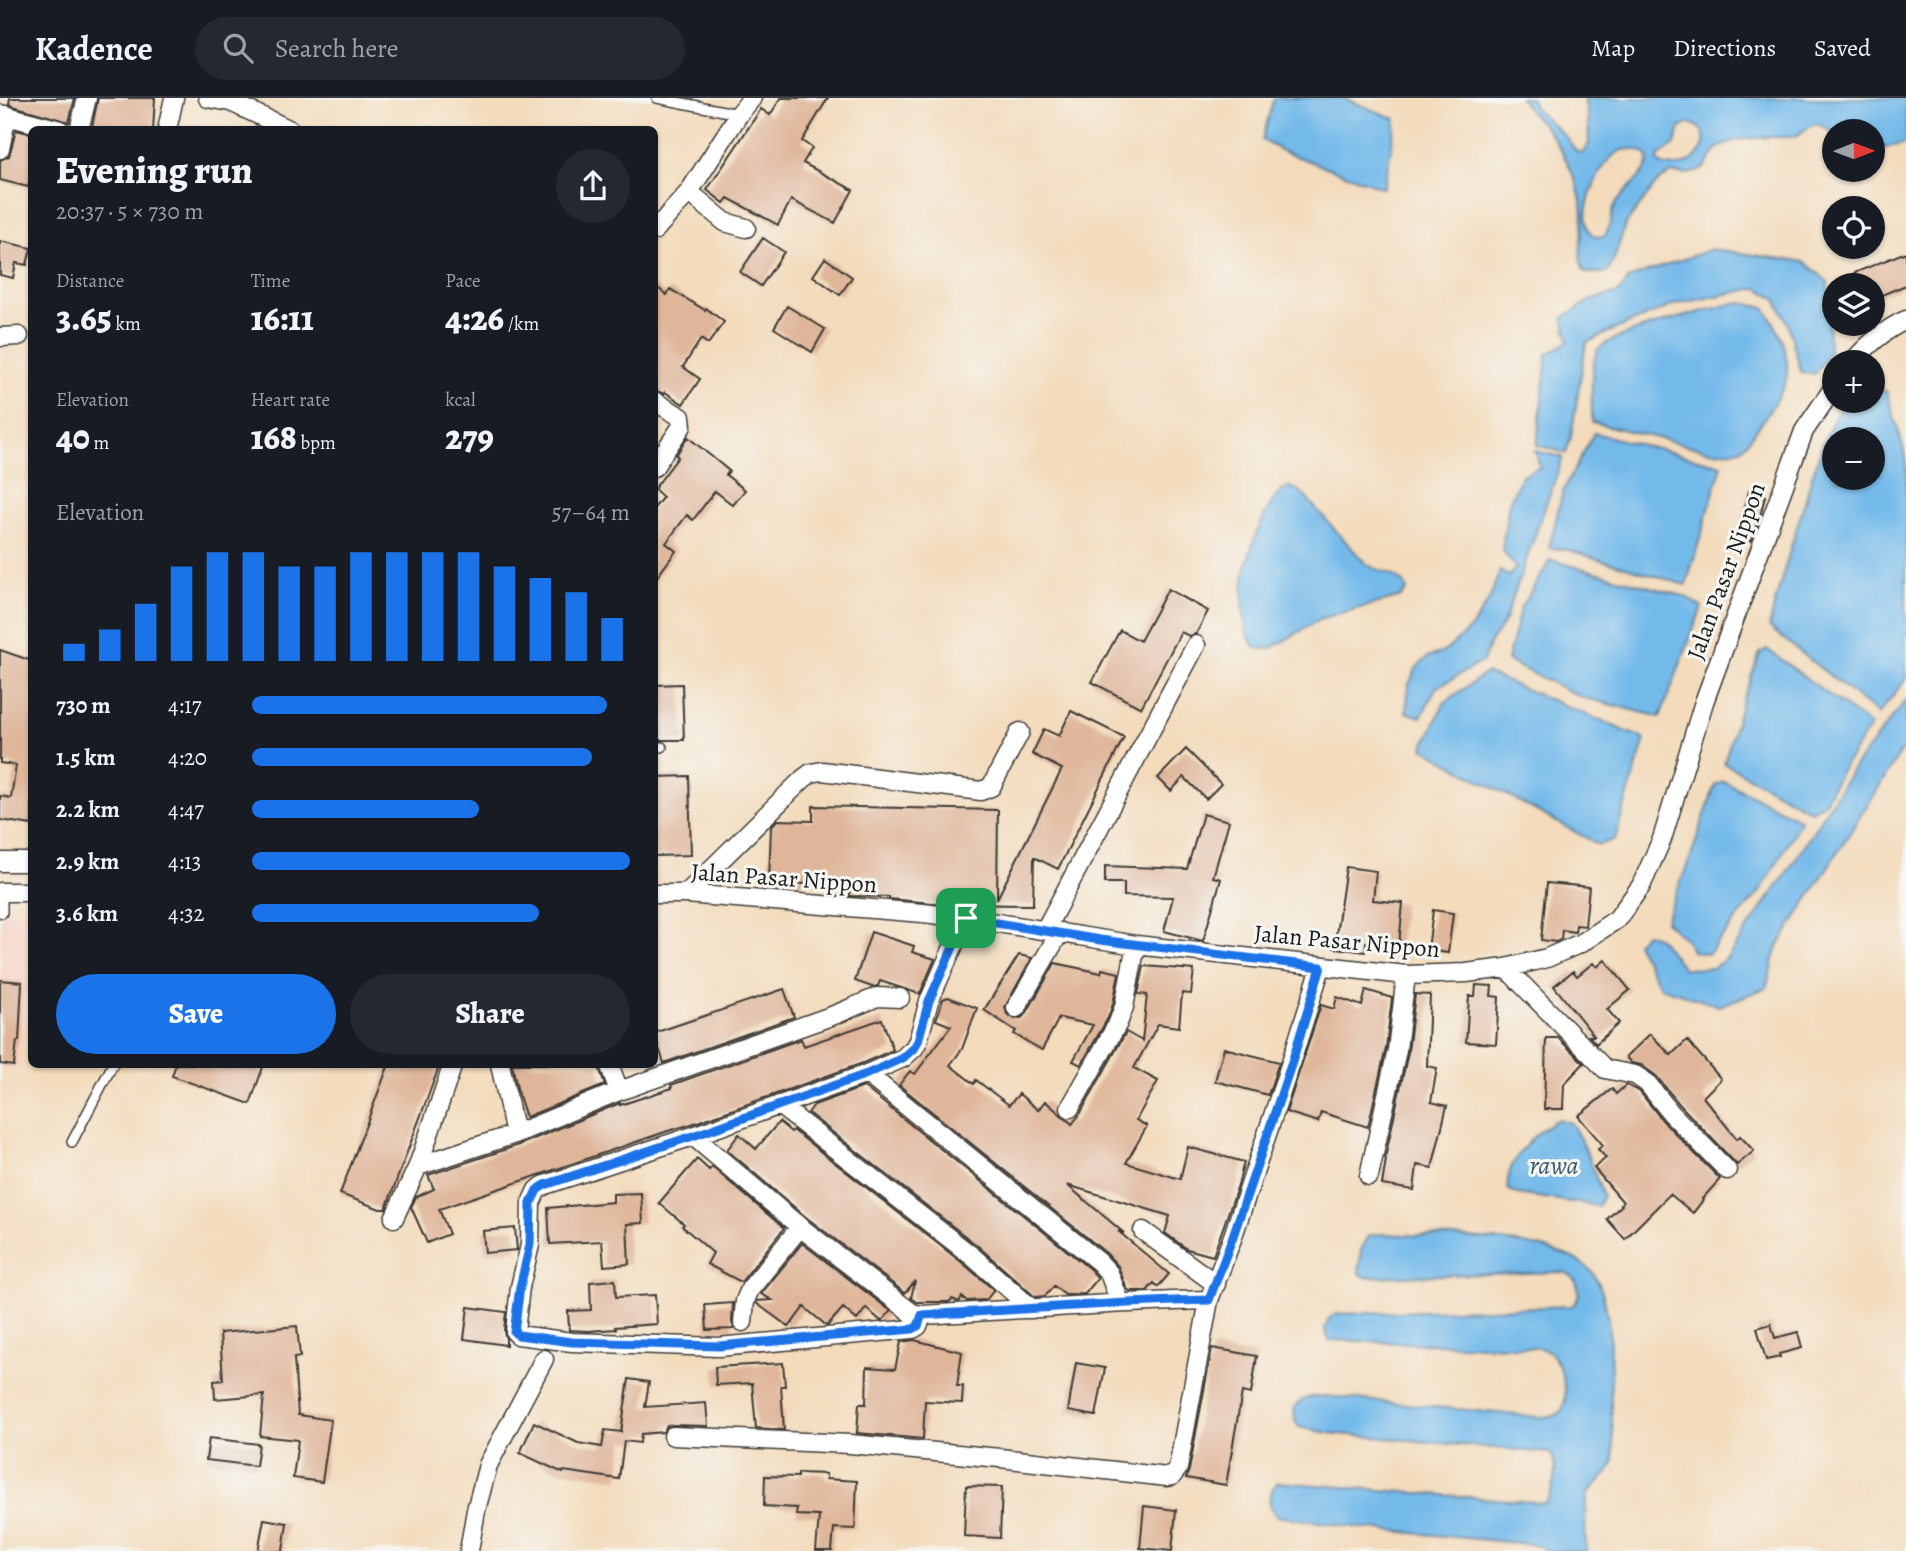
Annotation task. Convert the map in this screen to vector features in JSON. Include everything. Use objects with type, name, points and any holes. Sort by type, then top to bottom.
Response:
[{"type":"street","points":[[80,126],[87,98]]},
{"type":"street","points":[[168,126],[174,98]]},
{"type":"street","points":[[208,98],[231,102],[282,126]]},
{"type":"street","points":[[658,227],[689,192],[752,98]]},
{"type":"street","points":[[0,149],[3,114],[46,126]]},
{"type":"street","points":[[689,192],[725,222],[746,228]]},
{"type":"street","points":[[1863,350],[1898,323],[1906,320]]},
{"type":"street","points":[[0,337],[19,335]]},
{"type":"street","points":[[658,403],[681,417],[682,426],[658,461]]},
{"type":"street","name":"Jalan Pasar Nippon","points":[[658,894],[909,911],[1136,945],[1406,975],[1466,973],[1506,968],[1547,958],[1581,943],[1617,919],[1641,886],[1662,839],[1704,702],[1804,431],[1822,405]]},
{"type":"street","points":[[1016,1008],[1196,645]]},
{"type":"street","points":[[686,894],[811,773],[822,771],[981,791],[991,787],[1020,732]]},
{"type":"street","points":[[0,862],[28,862]]},
{"type":"street","points":[[1,892],[28,892]]},
{"type":"street","points":[[922,1315],[918,1326],[913,1329],[719,1346],[572,1342],[518,1335],[514,1332],[520,1287],[530,1245],[531,1203],[537,1190],[867,1074],[903,1058],[918,1041],[929,1001],[966,918]]},
{"type":"street","points":[[1070,1108],[1118,1023],[1124,1007],[1136,945]]},
{"type":"street","points":[[673,1436],[850,1444],[1172,1476],[1178,1468],[1212,1292],[1292,1062],[1321,967]]},
{"type":"street","points":[[1506,968],[1597,1062],[1610,1071],[1627,1072],[1647,1083],[1671,1113],[1727,1170]]},
{"type":"street","points":[[1369,1176],[1397,1049],[1406,975]]},
{"type":"street","points":[[418,1166],[515,1134],[619,1091],[837,1014],[877,997],[900,998]]},
{"type":"street","points":[[394,1218],[418,1166],[452,1068]]},
{"type":"street","points":[[501,1068],[515,1134]]},
{"type":"street","points":[[610,1068],[619,1091]]},
{"type":"street","points":[[867,1074],[1099,1262],[1109,1273],[1120,1302]]},
{"type":"street","points":[[779,1105],[972,1256],[1032,1309]]},
{"type":"street","points":[[693,1136],[800,1227],[912,1312],[922,1315],[1032,1309],[1212,1292]]},
{"type":"street","points":[[743,1322],[745,1301],[750,1289],[800,1227]]},
{"type":"street","points":[[1143,1231],[1212,1292]]},
{"type":"street","points":[[469,1551],[488,1465],[544,1359]]},
{"type":"lane","points":[[657,98],[739,114]]},
{"type":"lane","points":[[1,892],[2,913]]},
{"type":"lane","points":[[72,1142],[111,1068]]},
{"type":"shaded area","points":[[0,913],[28,916],[28,978],[19,1070],[0,1068]]},
{"type":"water","points":[[1274,98],[1343,98],[1396,119],[1383,188],[1282,151],[1262,140]]},
{"type":"water","points":[[1520,98],[1531,98],[1534,108],[1565,136],[1577,152],[1583,152],[1589,143],[1584,98],[1906,98],[1906,143],[1885,148],[1885,119],[1822,119],[1822,126],[1814,124],[1794,137],[1736,140],[1718,148],[1699,171],[1688,174],[1671,173],[1657,183],[1625,225],[1609,270],[1604,273],[1586,273],[1581,260],[1583,213],[1576,184],[1557,144]],"holes":[[[1690,123],[1700,129],[1704,138],[1698,155],[1679,166],[1658,162],[1659,156],[1675,145],[1680,128]],[[1634,149],[1644,153],[1648,159],[1647,167],[1616,203],[1605,236],[1594,235],[1588,227],[1586,215],[1589,199],[1603,168],[1612,156],[1623,150]]]},
{"type":"water","points":[[1712,249],[1805,262],[1822,277],[1822,336],[1829,336],[1829,350],[1822,350],[1822,364],[1815,374],[1801,372],[1788,324],[1776,299],[1758,288],[1676,304],[1586,343],[1566,453],[1537,445],[1547,354],[1569,341],[1563,318],[1591,300],[1618,293],[1630,278]]},
{"type":"water","points":[[1739,302],[1765,308],[1782,340],[1787,366],[1785,381],[1775,401],[1741,449],[1714,452],[1592,422],[1593,366],[1597,351],[1604,344],[1662,322]]},
{"type":"water","points":[[1885,391],[1887,392],[1906,457],[1906,679],[1878,714],[1769,627],[1822,448],[1822,490],[1885,490],[1885,427],[1830,427],[1838,413],[1885,413]]},
{"type":"water","points":[[1594,433],[1722,465],[1686,585],[1565,549],[1549,548],[1563,491]]},
{"type":"water","points":[[1535,451],[1563,457],[1504,622],[1490,643],[1483,661],[1436,688],[1421,717],[1406,712],[1409,684],[1417,667],[1428,657],[1444,652],[1471,628],[1489,600],[1500,571],[1509,576],[1516,568],[1502,550],[1509,502],[1522,475],[1540,467]]},
{"type":"water","points":[[1290,487],[1301,492],[1366,564],[1401,580],[1407,590],[1401,597],[1322,618],[1272,648],[1259,649],[1251,641],[1245,620],[1243,596],[1246,567],[1268,509],[1282,491]]},
{"type":"water","points":[[1551,560],[1684,596],[1702,607],[1660,717],[1581,697],[1507,661],[1521,607]]},
{"type":"water","points":[[1767,649],[1871,726],[1840,772],[1824,803],[1811,811],[1724,763],[1760,653]]},
{"type":"water","points":[[1486,673],[1645,739],[1615,839],[1599,845],[1423,748],[1444,703]]},
{"type":"water","points":[[1906,700],[1906,748],[1778,946],[1766,988],[1719,1006],[1660,987],[1636,943],[1646,933],[1659,938],[1684,969],[1713,968],[1728,957],[1786,874],[1853,768]]},
{"type":"water","points":[[1723,781],[1801,820],[1762,889],[1708,954],[1692,951],[1686,940],[1665,921],[1715,785]]},
{"type":"water","name":"rawa","points":[[1558,1119],[1571,1123],[1584,1146],[1603,1196],[1598,1206],[1517,1194],[1508,1189],[1511,1168],[1523,1148],[1540,1131]]},
{"type":"water","points":[[1379,1234],[1459,1237],[1522,1244],[1551,1250],[1574,1259],[1591,1271],[1604,1298],[1607,1315],[1614,1460],[1609,1472],[1591,1490],[1586,1500],[1586,1551],[1547,1551],[1539,1545],[1361,1528],[1277,1516],[1273,1512],[1270,1499],[1278,1482],[1545,1503],[1551,1492],[1555,1471],[1550,1453],[1329,1433],[1299,1427],[1295,1421],[1294,1408],[1307,1398],[1319,1396],[1539,1417],[1550,1417],[1561,1411],[1565,1388],[1560,1370],[1551,1355],[1540,1348],[1329,1340],[1325,1329],[1329,1319],[1336,1314],[1572,1306],[1578,1297],[1576,1282],[1564,1272],[1365,1277],[1359,1273],[1361,1250],[1369,1236]]},
{"type":"building","points":[[10,98],[75,98],[69,122],[13,106],[9,104]]},
{"type":"building","points":[[98,98],[155,98],[153,126],[92,126]]},
{"type":"building","points":[[781,98],[828,98],[802,141],[812,148],[803,163],[853,190],[835,223],[791,200],[778,225],[728,198],[724,203],[707,190],[761,109],[770,115]]},
{"type":"building","points":[[16,130],[28,133],[28,187],[0,180],[0,160],[9,156]]},
{"type":"building","points":[[763,238],[784,252],[761,286],[740,272]]},
{"type":"building","points":[[0,241],[28,247],[27,265],[16,263],[13,278],[0,275]]},
{"type":"building","points":[[1906,252],[1906,285],[1885,294],[1885,273],[1854,273]]},
{"type":"building","points":[[825,258],[852,277],[840,295],[813,276]]},
{"type":"building","points":[[658,288],[667,295],[670,289],[705,310],[706,308],[724,322],[708,344],[701,339],[683,367],[700,379],[683,404],[665,392],[658,392]]},
{"type":"building","points":[[787,306],[825,329],[812,352],[774,328]]},
{"type":"building","points":[[688,437],[729,471],[726,475],[745,490],[733,505],[715,491],[693,520],[687,515],[666,543],[676,551],[658,576],[658,503],[663,497],[658,493],[658,484],[678,457],[676,455]]},
{"type":"building","points":[[1749,491],[1765,496],[1751,541],[1737,538]]},
{"type":"building","points":[[1168,589],[1208,611],[1196,634],[1189,636],[1181,632],[1141,708],[1092,682],[1120,630],[1140,641]]},
{"type":"building","points":[[0,650],[28,660],[28,824],[0,820],[0,796],[11,798],[16,765],[0,763]]},
{"type":"building","points":[[682,684],[684,740],[658,740],[658,685]]},
{"type":"building","points":[[1071,711],[1124,737],[1058,869],[1034,857],[1033,905],[943,904],[889,897],[850,896],[850,886],[769,882],[771,827],[777,820],[813,821],[813,806],[998,810],[997,899],[1062,769],[1032,754],[1044,729],[1059,736]]},
{"type":"building","points":[[1186,749],[1221,784],[1206,799],[1184,777],[1171,791],[1158,778]]},
{"type":"building","points":[[689,776],[691,855],[658,856],[658,777]]},
{"type":"building","points":[[1203,814],[1229,821],[1213,877],[1221,879],[1203,941],[1164,931],[1173,897],[1124,896],[1124,883],[1105,883],[1105,866],[1187,869]]},
{"type":"building","points":[[1346,867],[1376,871],[1373,900],[1403,903],[1399,945],[1366,942],[1365,952],[1334,948]]},
{"type":"building","points":[[1547,883],[1589,887],[1585,926],[1576,925],[1575,932],[1562,930],[1561,939],[1556,942],[1541,940]]},
{"type":"building","points":[[1433,910],[1453,913],[1448,953],[1428,950]]},
{"type":"building","points":[[871,932],[914,946],[912,952],[935,959],[920,994],[880,981],[878,986],[872,987],[855,981]]},
{"type":"building","points":[[1019,955],[1032,958],[1005,1007],[1007,1014],[1015,1019],[1026,1014],[1055,963],[1101,973],[1102,969],[1119,973],[1108,1018],[1081,1065],[1073,1061],[1093,1025],[1059,1018],[1042,1050],[1014,1034],[1016,1031],[984,1010]]},
{"type":"building","points":[[1605,960],[1630,990],[1607,1009],[1619,1023],[1596,1044],[1589,1036],[1594,1036],[1554,986],[1573,971],[1577,976],[1593,963],[1597,967]]},
{"type":"building","points":[[1144,966],[1194,970],[1191,994],[1182,993],[1179,1027],[1158,1024],[1134,1068],[1158,1081],[1136,1120],[1147,1126],[1126,1163],[1180,1179],[1188,1147],[1244,1162],[1213,1256],[1187,1249],[1165,1233],[1170,1216],[1067,1185],[1169,1274],[1158,1287],[1154,1283],[1147,1291],[1130,1291],[1118,1266],[1106,1253],[899,1085],[910,1071],[915,1074],[951,1026],[936,1020],[943,999],[948,997],[977,1008],[962,1049],[950,1065],[974,1084],[976,1080],[1009,1105],[1019,1094],[1038,1110],[1045,1101],[1072,1124],[1126,1032],[1142,1041],[1147,995],[1138,994]]},
{"type":"building","points":[[0,980],[22,982],[19,1041],[14,1066],[0,1064]]},
{"type":"building","points":[[1476,985],[1492,986],[1491,996],[1499,997],[1496,1044],[1466,1042],[1469,996],[1475,996]]},
{"type":"building","points":[[784,989],[794,1017],[664,1063],[658,1045],[658,1032]]},
{"type":"building","points":[[1366,990],[1392,998],[1386,1048],[1368,1127],[1321,1112],[1318,1122],[1286,1112],[1321,1005],[1334,1009],[1337,997],[1362,1006]]},
{"type":"building","points":[[1415,994],[1430,995],[1427,1066],[1437,1068],[1431,1102],[1447,1106],[1432,1168],[1417,1165],[1414,1190],[1382,1185],[1385,1158],[1408,1052]]},
{"type":"building","points":[[882,1019],[893,1050],[689,1125],[439,1209],[449,1234],[427,1243],[411,1207],[416,1197],[434,1189],[428,1175],[519,1145],[620,1103],[672,1088],[671,1085],[801,1039],[804,1046]]},
{"type":"building","points":[[1650,1034],[1671,1055],[1687,1040],[1721,1079],[1703,1097],[1737,1139],[1740,1136],[1754,1151],[1737,1165],[1656,1076],[1641,1065],[1631,1063],[1626,1057]]},
{"type":"building","points":[[1546,1038],[1558,1038],[1584,1063],[1564,1084],[1563,1109],[1544,1109]]},
{"type":"building","points":[[1224,1048],[1279,1062],[1268,1095],[1215,1081]]},
{"type":"building","points":[[175,1068],[263,1068],[250,1104],[172,1076]]},
{"type":"building","points":[[387,1068],[439,1068],[386,1209],[340,1194]]},
{"type":"building","points":[[513,1068],[599,1068],[605,1085],[526,1117]]},
{"type":"building","points":[[1626,1085],[1639,1091],[1663,1121],[1720,1179],[1693,1213],[1670,1194],[1625,1239],[1607,1219],[1623,1202],[1594,1168],[1606,1158],[1598,1149],[1603,1145],[1578,1116],[1612,1089],[1616,1094]]},
{"type":"building","points":[[864,1087],[1091,1270],[1098,1278],[1085,1294],[1065,1295],[1054,1286],[1045,1296],[1035,1297],[979,1247],[808,1113],[814,1105]]},
{"type":"building","points":[[779,1122],[791,1132],[793,1130],[965,1265],[994,1290],[986,1300],[967,1301],[962,1297],[959,1302],[952,1299],[949,1302],[917,1302],[911,1298],[915,1281],[905,1293],[807,1218],[727,1150],[739,1134],[756,1149]]},
{"type":"building","points":[[697,1159],[709,1170],[712,1167],[784,1228],[741,1282],[707,1264],[713,1253],[659,1203]]},
{"type":"building","points":[[641,1193],[643,1223],[627,1224],[629,1264],[604,1266],[602,1241],[550,1244],[548,1208],[613,1202],[613,1194]]},
{"type":"building","points":[[515,1228],[517,1250],[485,1253],[483,1231]]},
{"type":"building","points":[[802,1243],[891,1311],[881,1321],[866,1308],[857,1320],[843,1308],[827,1326],[804,1307],[789,1327],[756,1303],[772,1300],[761,1294]]},
{"type":"building","points":[[615,1280],[616,1297],[655,1295],[657,1324],[588,1331],[569,1330],[568,1311],[591,1310],[590,1282]]},
{"type":"building","points":[[733,1303],[734,1329],[707,1330],[705,1305]]},
{"type":"building","points":[[468,1307],[506,1312],[506,1345],[464,1339]]},
{"type":"building","points":[[1771,1324],[1775,1338],[1798,1332],[1802,1348],[1766,1360],[1757,1328]]},
{"type":"building","points":[[297,1326],[300,1357],[294,1358],[298,1415],[331,1420],[322,1482],[293,1478],[298,1440],[260,1436],[264,1395],[215,1399],[214,1381],[223,1380],[220,1333]]},
{"type":"building","points":[[914,1340],[962,1352],[957,1386],[963,1386],[962,1403],[925,1401],[923,1439],[857,1433],[859,1404],[866,1404],[867,1367],[895,1369],[901,1342]]},
{"type":"building","points":[[1212,1348],[1257,1356],[1251,1394],[1242,1392],[1226,1485],[1186,1478]]},
{"type":"building","points":[[783,1363],[785,1386],[781,1386],[784,1430],[756,1428],[752,1383],[716,1385],[715,1367]]},
{"type":"building","points":[[1076,1363],[1105,1368],[1096,1416],[1068,1411]]},
{"type":"building","points":[[629,1379],[649,1382],[645,1407],[706,1403],[708,1426],[667,1426],[663,1432],[641,1434],[640,1443],[624,1441],[619,1479],[563,1473],[520,1453],[534,1422],[578,1443],[602,1447],[605,1430],[621,1432]]},
{"type":"building","points":[[209,1438],[259,1444],[256,1466],[206,1460]]},
{"type":"building","points":[[798,1473],[826,1474],[826,1479],[857,1481],[855,1529],[834,1528],[832,1551],[816,1551],[819,1516],[796,1515],[797,1508],[764,1506],[765,1476],[798,1477]]},
{"type":"building","points":[[966,1486],[1002,1487],[1000,1538],[964,1536]]},
{"type":"building","points":[[1144,1506],[1176,1510],[1172,1551],[1140,1548]]},
{"type":"building","points":[[264,1519],[287,1523],[283,1551],[258,1551]]},
{"type":"route","points":[[966,918],[1100,940],[1321,967],[1292,1062],[1209,1300],[1120,1302],[922,1315],[918,1326],[913,1329],[719,1346],[572,1342],[518,1335],[514,1332],[520,1287],[529,1254],[531,1203],[537,1190],[867,1074],[903,1058],[918,1041],[929,1001],[966,918]]}]
